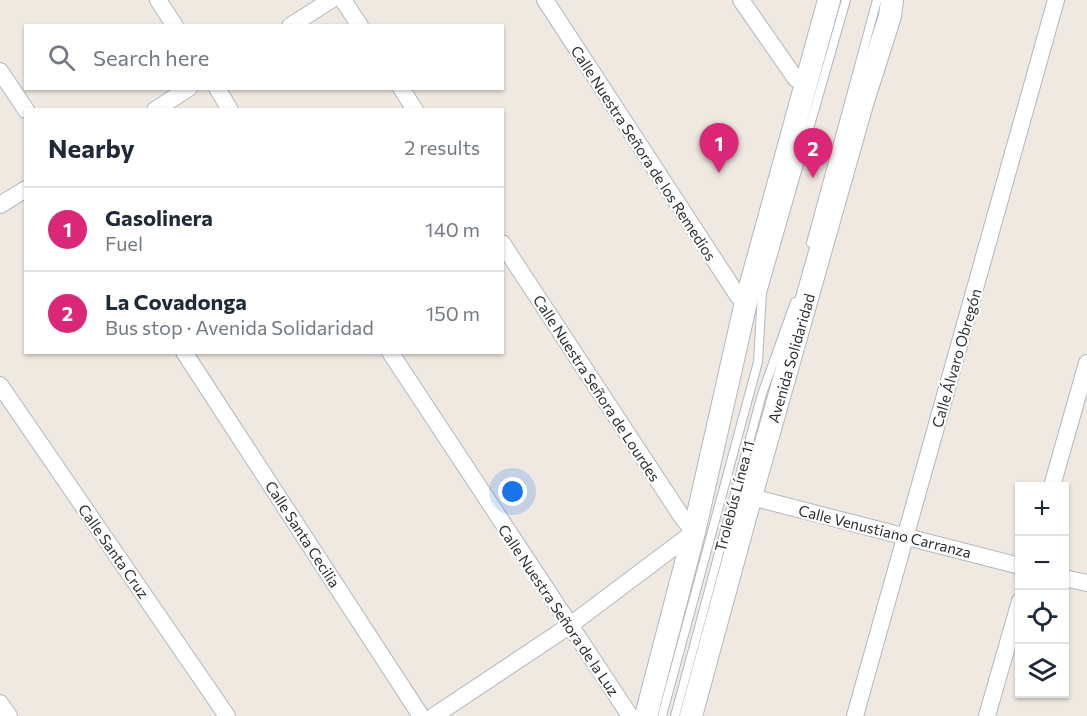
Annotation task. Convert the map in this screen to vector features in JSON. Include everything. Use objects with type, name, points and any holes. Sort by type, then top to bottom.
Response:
[{"type":"street","points":[[159,0],[174,24]]},
{"type":"street","points":[[293,24],[331,0]]},
{"type":"street","points":[[343,0],[359,24]]},
{"type":"street","name":"Calle Nuestra Señora de los Remedios","points":[[545,0],[738,296],[746,302]]},
{"type":"street","points":[[741,0],[796,79],[808,83]]},
{"type":"street","points":[[646,716],[694,532],[746,302],[829,0]]},
{"type":"street","name":"Avenida Solidaridad","points":[[692,716],[862,104],[890,16],[892,0]]},
{"type":"street","name":"Calle Álvaro Obregón","points":[[855,716],[1056,0]]},
{"type":"street","points":[[0,70],[25,108]]},
{"type":"street","points":[[158,108],[186,90]]},
{"type":"street","points":[[218,90],[230,108]]},
{"type":"street","points":[[402,90],[414,108]]},
{"type":"street","points":[[0,205],[24,190]]},
{"type":"street","name":"Calle Nuestra Señora de Lourdes","points":[[504,246],[694,532]]},
{"type":"street","name":"Calle Santa Cecilia","points":[[185,354],[421,716]]},
{"type":"street","name":"Calle Nuestra Señora de la Luz","points":[[391,354],[630,716]]},
{"type":"street","points":[[1053,482],[1087,363]]},
{"type":"street","name":"Calle Santa Cruz","points":[[0,385],[228,716]]},
{"type":"street","name":"Calle Venustiano Carranza","points":[[751,497],[1015,565]]},
{"type":"street","points":[[434,716],[569,626],[694,532]]},
{"type":"street","points":[[1069,579],[1087,584]]},
{"type":"street","points":[[987,716],[1015,618]]},
{"type":"street","points":[[0,704],[9,716]]},
{"type":"lane","name":"Trolebús Línea 11","points":[[662,716],[758,362],[762,293],[846,0]]},
{"type":"lane","points":[[810,247],[878,0]]},
{"type":"lane","name":"Trolebús Línea 11","points":[[675,716],[762,394],[798,290]]},
{"type":"place","name":"Gasolinera","points":[[719,173]]},
{"type":"place","name":"La Covadonga","points":[[813,178]]}]
